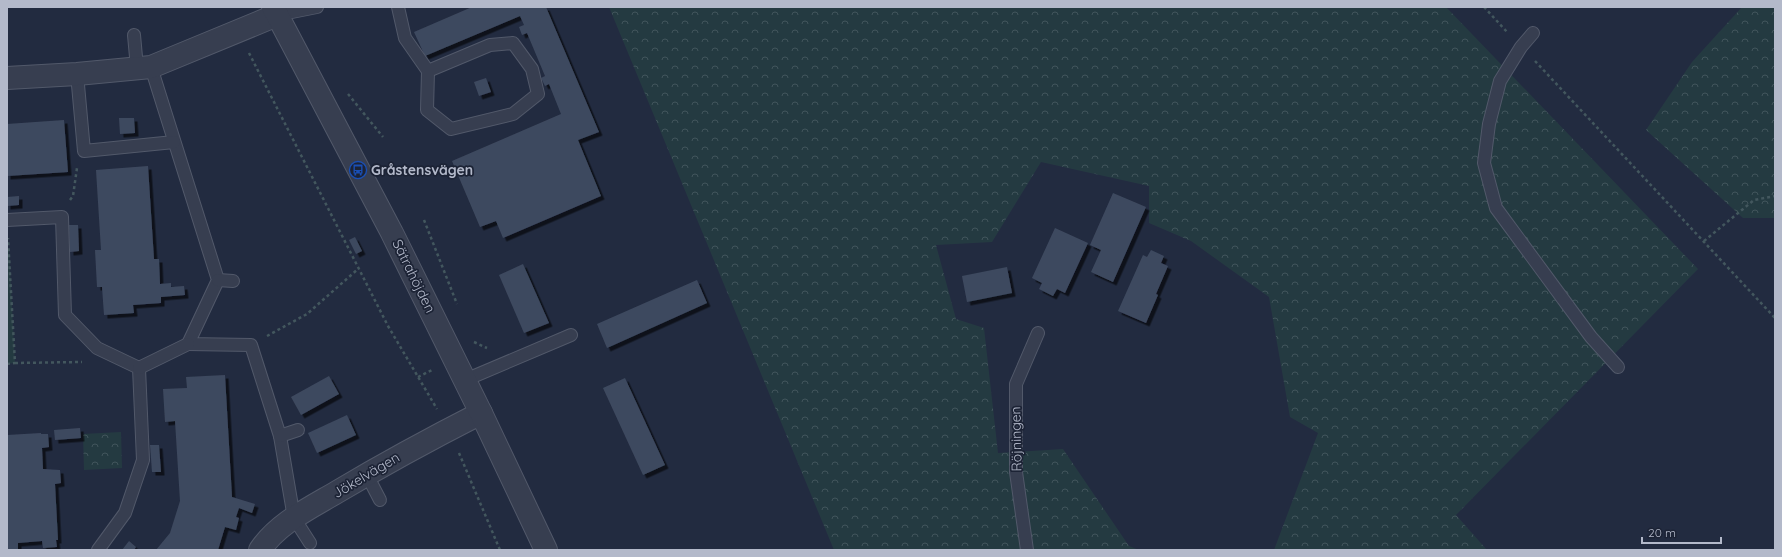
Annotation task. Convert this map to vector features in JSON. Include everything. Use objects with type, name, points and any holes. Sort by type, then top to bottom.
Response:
[{"type":"street","points":[[7,78],[77,74],[144,67],[238,31],[275,11]]},
{"type":"street","name":"Sätrahöjden","points":[[275,11],[392,233],[465,380],[546,550]]},
{"type":"street","name":"Jökelvägen","points":[[260,550],[268,538],[294,518],[404,452],[481,413]]},
{"type":"lane","points":[[275,11],[318,7]]},
{"type":"lane","points":[[398,7],[405,38],[428,72],[427,110],[452,129],[513,114],[538,94],[532,69],[513,44],[490,45],[428,72]]},
{"type":"lane","points":[[1533,33],[1521,47],[1500,82],[1489,124],[1484,163],[1496,208],[1591,337],[1618,368]]},
{"type":"lane","points":[[134,35],[144,67],[174,142],[218,280],[188,344]]},
{"type":"lane","points":[[77,74],[84,151],[174,142]]},
{"type":"lane","points":[[7,220],[62,217],[65,315],[97,348],[139,368]]},
{"type":"lane","points":[[218,280],[233,281]]},
{"type":"lane","name":"Röjningen","points":[[1027,550],[1016,472],[1016,384],[1038,332]]},
{"type":"lane","points":[[465,380],[571,335]]},
{"type":"lane","points":[[139,368],[188,344],[251,345],[280,436],[294,518],[310,543]]},
{"type":"lane","points":[[98,550],[125,513],[143,460],[139,368]]},
{"type":"lane","points":[[280,436],[298,430]]},
{"type":"lane","points":[[367,475],[380,500]]},
{"type":"path","points":[[1484,7],[1775,318]]},
{"type":"path","points":[[238,31],[388,326],[449,429],[500,550]]},
{"type":"path","points":[[62,217],[73,196],[77,165],[84,151]]},
{"type":"path","points":[[1704,241],[1754,200],[1775,196]]},
{"type":"path","points":[[424,220],[458,306]]},
{"type":"path","points":[[7,233],[15,363]]},
{"type":"path","points":[[251,345],[306,314],[358,269]]},
{"type":"path","points":[[471,338],[474,342],[484,348],[490,348]]},
{"type":"path","points":[[7,364],[86,362]]},
{"type":"green space","points":[[609,7],[1446,7],[1698,269],[1456,515],[1487,550],[1274,550],[1318,433],[1290,417],[1269,297],[1191,241],[1149,223],[1149,186],[1041,162],[992,242],[936,245],[956,319],[984,328],[998,453],[1063,449],[1129,546],[1139,550],[834,550]]},
{"type":"green space","points":[[1742,7],[1775,7],[1775,218],[1743,218],[1646,130],[1692,62]]},
{"type":"green space","points":[[7,249],[9,249],[15,363],[7,364]]},
{"type":"green space","points":[[121,432],[122,468],[84,470],[83,434]]},
{"type":"building","points":[[472,7],[546,7],[599,132],[578,140],[601,196],[503,238],[496,221],[480,227],[452,161],[561,114],[549,84],[545,86],[541,78],[545,76],[527,33],[522,35],[519,27],[524,25],[520,16],[425,56],[414,32]]},
{"type":"building","points":[[486,78],[491,92],[479,96],[474,82]]},
{"type":"building","points":[[119,118],[134,118],[135,133],[120,134]]},
{"type":"building","points":[[64,120],[68,172],[7,176],[7,124]]},
{"type":"building","points":[[148,166],[154,259],[159,259],[160,284],[171,283],[171,287],[184,286],[185,295],[161,297],[161,303],[133,305],[134,313],[104,315],[102,287],[97,287],[95,250],[101,250],[96,170]]},
{"type":"building","points":[[1113,193],[1146,207],[1113,282],[1091,272],[1101,250],[1090,245]]},
{"type":"building","points":[[19,196],[19,205],[7,206],[7,197]]},
{"type":"building","points":[[69,225],[78,225],[79,251],[70,252]]},
{"type":"building","points":[[1055,228],[1088,243],[1065,293],[1057,289],[1053,296],[1039,289],[1042,283],[1032,278]]},
{"type":"building","points":[[355,237],[362,251],[356,254],[349,240]]},
{"type":"building","points":[[1151,250],[1164,256],[1161,263],[1168,266],[1146,323],[1118,311],[1143,255],[1147,257]]},
{"type":"building","points":[[523,264],[549,323],[524,333],[499,275]]},
{"type":"building","points":[[1007,267],[1012,293],[967,302],[962,276]]},
{"type":"building","points":[[697,280],[707,303],[607,348],[597,324]]},
{"type":"building","points":[[225,375],[232,497],[255,504],[252,513],[239,508],[236,517],[239,518],[236,530],[225,527],[218,550],[156,550],[170,533],[180,501],[175,421],[165,422],[163,389],[187,388],[186,377]]},
{"type":"building","points":[[329,376],[339,394],[301,415],[291,397]]},
{"type":"building","points":[[625,378],[665,465],[643,475],[603,388]]},
{"type":"building","points":[[347,415],[356,435],[317,453],[308,433]]},
{"type":"building","points":[[80,428],[81,438],[55,440],[54,430]]},
{"type":"building","points":[[48,434],[49,447],[42,448],[43,469],[60,470],[61,483],[55,484],[58,540],[56,540],[57,547],[43,548],[42,541],[18,543],[18,550],[7,550],[7,435]]},
{"type":"building","points":[[150,445],[159,445],[161,472],[152,472]]},
{"type":"building","points":[[129,541],[136,547],[134,550],[122,550]]},
{"type":"place","name":"Gråstensvägen","points":[[358,170]]}]
